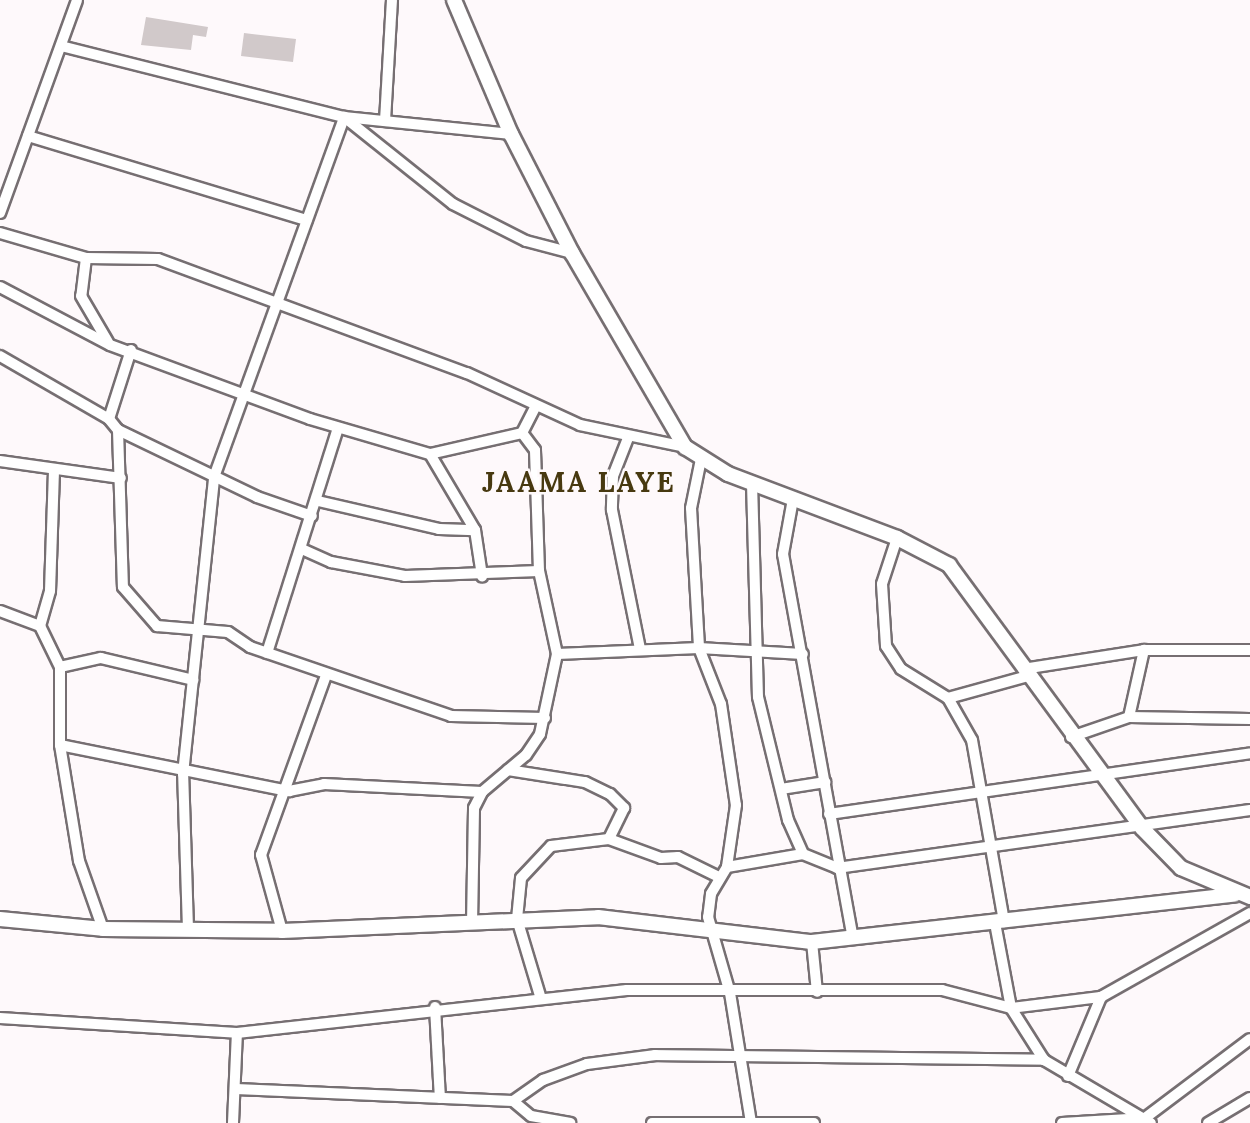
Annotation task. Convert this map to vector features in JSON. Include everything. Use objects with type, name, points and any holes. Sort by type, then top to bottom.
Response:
[{"type":"street","points":[[0,214],[77,0]]},
{"type":"street","points":[[385,121],[392,0]]},
{"type":"street","points":[[454,0],[511,134],[572,253],[685,447],[701,460],[752,483],[897,538],[949,565],[1071,737],[1142,828],[1181,868],[1234,895]]},
{"type":"street","points":[[61,46],[344,117],[511,134]]},
{"type":"street","points":[[188,929],[183,774],[214,477],[247,393],[276,304],[344,117]]},
{"type":"street","points":[[344,117],[453,204],[526,241],[572,253]]},
{"type":"street","points":[[28,136],[307,220]]},
{"type":"street","points":[[0,233],[86,258],[158,259],[467,373],[535,407],[628,438],[685,447]]},
{"type":"street","points":[[86,258],[81,296],[110,345]]},
{"type":"street","points":[[0,287],[110,345],[338,428],[430,454],[522,433]]},
{"type":"street","points":[[109,419],[131,351]]},
{"type":"street","points":[[0,355],[109,419],[118,430],[214,477],[312,516]]},
{"type":"street","points":[[522,433],[535,407]]},
{"type":"street","points":[[267,653],[304,550],[338,428]]},
{"type":"street","points":[[118,430],[123,587],[157,626],[181,632],[199,628],[228,632],[267,653],[452,716],[545,718]]},
{"type":"street","points":[[472,924],[473,828],[482,792],[526,755],[545,718],[557,654],[539,571],[539,481],[535,450],[522,433]]},
{"type":"street","points":[[628,438],[614,476],[612,510],[640,649]]},
{"type":"street","points":[[430,454],[475,530],[482,576]]},
{"type":"street","points":[[0,460],[54,471],[121,478]]},
{"type":"street","points":[[701,460],[691,508],[699,648],[721,704],[731,759],[736,832],[727,867],[719,877],[708,917],[730,993],[751,1122]]},
{"type":"street","points":[[54,471],[50,591],[40,626],[60,667],[60,745],[79,861],[103,929]]},
{"type":"street","points":[[752,483],[758,697],[781,789],[803,854]]},
{"type":"street","points":[[793,499],[783,554],[803,654],[837,868],[853,938]]},
{"type":"street","points":[[318,501],[439,528],[475,530]]},
{"type":"street","points":[[897,538],[882,584],[886,646],[901,668],[948,698],[972,740],[985,788],[1011,1007],[1044,1060],[1148,1121]]},
{"type":"street","points":[[304,550],[331,562],[405,576],[482,576],[539,571]]},
{"type":"street","points":[[0,611],[40,626]]},
{"type":"street","points":[[557,654],[699,648],[803,654]]},
{"type":"street","points":[[948,698],[1026,672],[1144,650],[1250,650]]},
{"type":"street","points":[[1129,717],[1144,650]]},
{"type":"street","points":[[60,667],[101,659],[193,680]]},
{"type":"street","points":[[282,930],[261,855],[289,791],[327,675]]},
{"type":"street","points":[[1071,737],[1129,717],[1250,719]]},
{"type":"street","points":[[60,745],[183,774],[289,791],[324,784],[482,792]]},
{"type":"street","points":[[829,814],[985,788],[1100,775],[1250,753]]},
{"type":"street","points":[[508,770],[585,782],[610,794],[624,808],[609,839]]},
{"type":"street","points":[[781,789],[825,782]]},
{"type":"street","points":[[727,867],[803,854],[837,868],[993,844],[1142,828],[1250,810]]},
{"type":"street","points":[[541,999],[517,919],[521,878],[536,856],[551,846],[609,839],[661,858],[678,857],[719,877]]},
{"type":"street","points":[[0,919],[103,929],[282,930],[598,917],[713,934],[811,942],[1234,895],[1250,897]]},
{"type":"street","points":[[0,1018],[237,1033],[435,1007],[627,990],[730,993],[942,990],[1011,1007],[1101,997],[1250,913]]},
{"type":"street","points":[[811,942],[817,992]]},
{"type":"street","points":[[1068,1076],[1101,997]]},
{"type":"street","points":[[435,1007],[440,1098]]},
{"type":"street","points":[[233,1123],[237,1033]]},
{"type":"street","points":[[1062,1123],[1148,1121],[1250,1039]]},
{"type":"street","points":[[236,1089],[513,1101],[543,1080],[587,1064],[655,1055],[740,1059],[1044,1060]]},
{"type":"street","points":[[1208,1123],[1250,1098]]},
{"type":"street","points":[[513,1101],[531,1116],[570,1123]]},
{"type":"street","points":[[652,1123],[814,1123]]},
{"type":"building","points":[[146,17],[208,27],[206,37],[193,35],[191,50],[141,45]]},
{"type":"building","points":[[244,33],[296,39],[293,62],[241,56]]},
{"type":"district","name":"JAAMA LAYE","points":[[579,482]]}]
